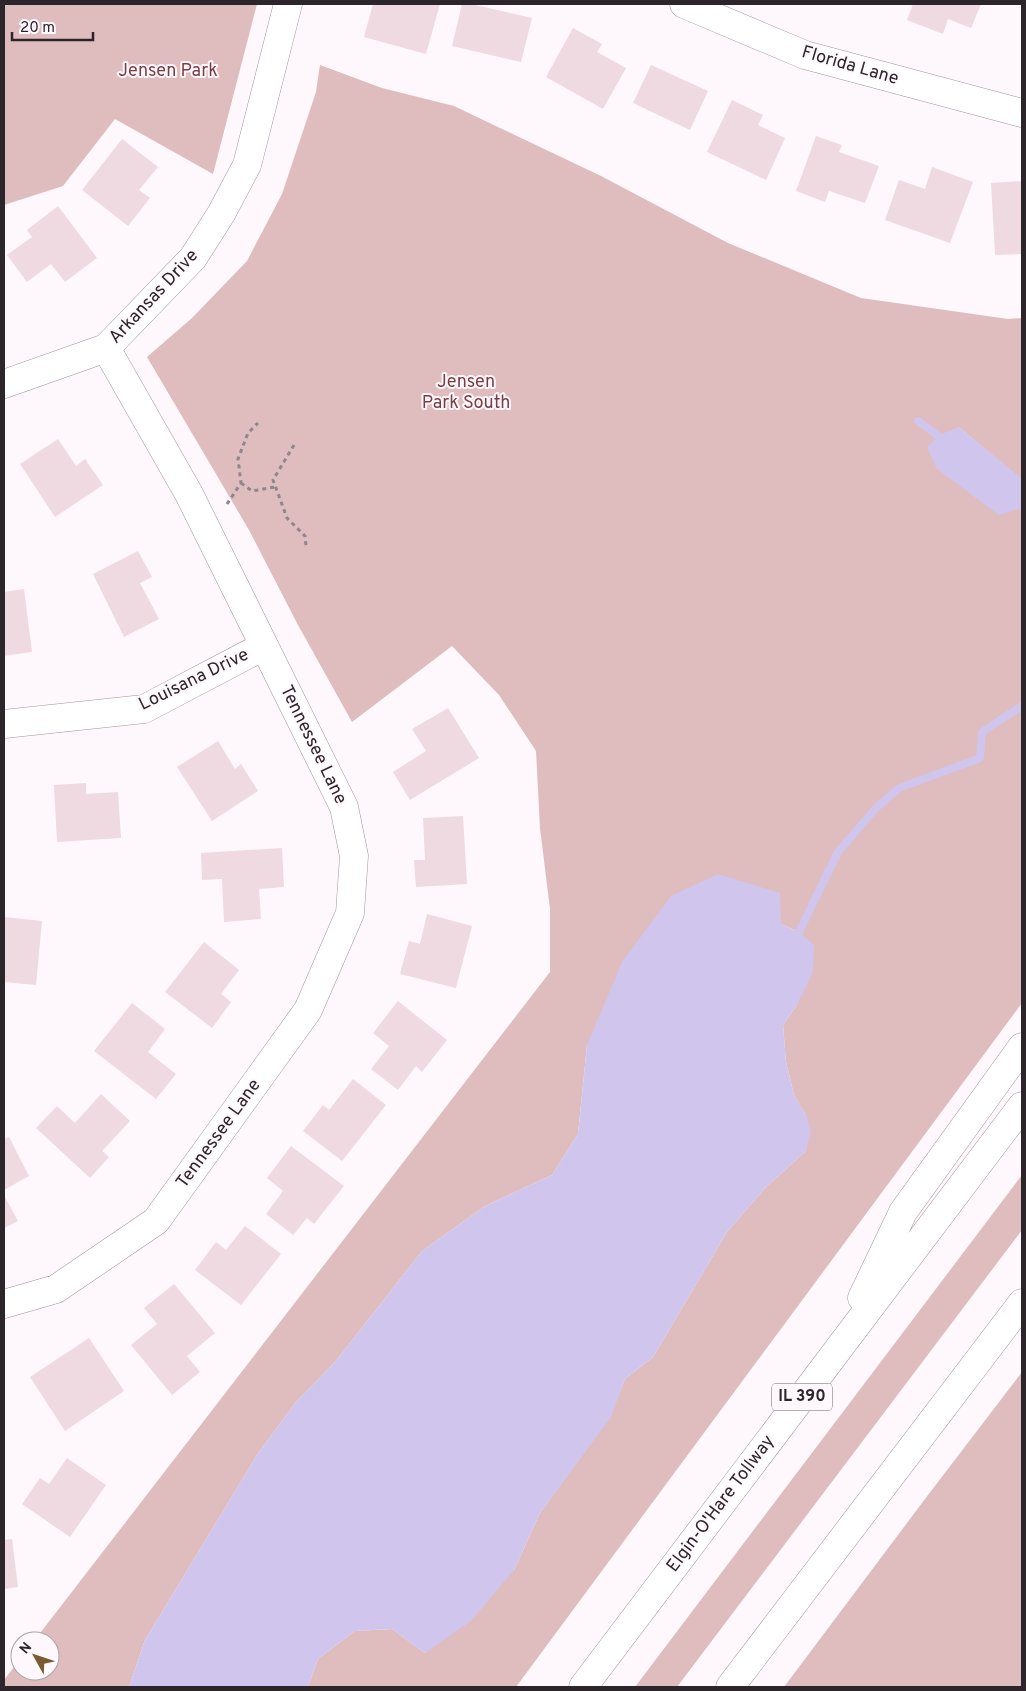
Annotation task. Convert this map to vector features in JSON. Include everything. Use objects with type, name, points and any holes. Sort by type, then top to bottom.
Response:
[{"type":"main road","name":"Arkansas Drive","points":[[4,384],[106,348],[193,258],[222,214],[247,165],[288,4]]},
{"type":"main road","name":"Florida Lane","points":[[684,4],[804,55],[1022,112]]},
{"type":"main road","name":"Tennessee Lane","points":[[4,1304],[56,1290],[156,1221],[308,1010],[350,913],[354,856],[344,807],[189,494],[106,348]]},
{"type":"main road","name":"Louisana Drive","points":[[4,724],[144,708],[264,646]]},
{"type":"main road","points":[[838,1349],[903,1212],[1022,1047]]},
{"type":"main road","name":"Elgin-O'Hare Tollway","points":[[583,1687],[1022,1106]]},
{"type":"main road","points":[[730,1687],[1022,1302]]},
{"type":"path","points":[[227,504],[240,483],[238,459],[248,433],[258,423]]},
{"type":"path","points":[[294,445],[273,480],[287,518],[304,536],[306,546]]},
{"type":"path","points":[[240,483],[252,491],[275,487]]},
{"type":"green space","name":"Jensen Park","points":[[4,4],[257,4],[213,174],[115,119],[63,186],[4,205]]},
{"type":"green space","name":"Jensen Park South","points":[[320,65],[382,88],[454,106],[601,176],[728,243],[861,298],[1008,319],[1022,318],[1022,480],[959,427],[1022,512],[1022,1003],[516,1687],[308,1687],[318,1659],[355,1631],[392,1629],[425,1653],[514,1570],[540,1513],[610,1417],[625,1379],[653,1357],[727,1232],[765,1188],[806,1151],[806,1115],[794,1095],[786,1062],[783,1025],[797,1005],[799,932],[781,924],[587,1045],[578,1134],[552,1175],[485,1206],[422,1251],[335,1362],[295,1403],[257,1455],[145,1640],[129,1687],[4,1687],[4,1680],[10,1672],[10,1681],[60,1681],[60,1631],[42,1631],[550,972],[550,909],[540,828],[536,751],[499,695],[452,646],[352,722],[298,625],[249,530],[147,357],[192,318],[247,261],[282,194],[316,92]]},
{"type":"green space","points":[[1022,1175],[1022,1230],[677,1687],[635,1687]]},
{"type":"green space","points":[[1022,1372],[1022,1687],[784,1687],[928,1495]]},
{"type":"shaded area","points":[[959,427],[1021,478],[1022,512],[1019,509],[999,515],[937,469],[927,447],[939,435]]},
{"type":"shaded area","points":[[718,874],[780,893],[781,924],[799,932],[814,945],[813,972],[797,1005],[783,1025],[786,1062],[794,1095],[806,1115],[811,1130],[806,1151],[765,1188],[727,1232],[653,1357],[625,1379],[611,1417],[540,1513],[514,1570],[471,1621],[425,1653],[392,1629],[355,1631],[318,1659],[308,1687],[129,1687],[145,1640],[257,1455],[295,1403],[335,1362],[422,1251],[485,1206],[552,1175],[578,1134],[587,1045],[622,962],[671,896]]},
{"type":"building","points":[[373,4],[440,4],[426,54],[364,37]]},
{"type":"building","points":[[462,4],[471,4],[532,18],[521,62],[452,46]]},
{"type":"building","points":[[913,4],[981,4],[971,28],[948,19],[943,34],[907,20]]},
{"type":"building","points":[[573,28],[602,44],[597,52],[626,68],[603,109],[546,77]]},
{"type":"building","points":[[651,65],[708,91],[690,130],[633,103]]},
{"type":"building","points":[[732,100],[763,115],[758,125],[785,138],[766,180],[707,152]]},
{"type":"building","points":[[816,136],[842,145],[839,152],[879,166],[865,203],[829,191],[825,202],[796,191]]},
{"type":"building","points":[[122,139],[158,167],[139,190],[150,198],[128,226],[82,190]]},
{"type":"building","points":[[932,167],[973,182],[950,243],[885,220],[899,180],[925,189]]},
{"type":"building","points":[[1022,181],[1022,254],[995,255],[991,183]]},
{"type":"building","points":[[58,206],[97,258],[65,282],[51,264],[27,282],[7,255],[32,237],[27,230]]},
{"type":"building","points":[[58,439],[76,466],[85,459],[103,485],[55,517],[20,464]]},
{"type":"building","points":[[138,551],[152,577],[140,583],[159,619],[124,637],[93,574]]},
{"type":"building","points":[[24,589],[32,652],[4,656],[4,592]]},
{"type":"building","points":[[448,708],[479,758],[410,800],[393,772],[426,751],[412,729]]},
{"type":"building","points":[[218,741],[235,769],[241,764],[258,791],[212,821],[177,767]]},
{"type":"building","points":[[86,783],[86,794],[118,792],[121,838],[57,842],[54,785]]},
{"type":"building","points":[[463,816],[467,884],[416,887],[414,860],[425,860],[423,818]]},
{"type":"building","points":[[282,848],[284,887],[259,889],[261,919],[224,922],[222,879],[202,880],[201,853]]},
{"type":"building","points":[[427,914],[472,926],[456,988],[400,974],[409,941],[420,944]]},
{"type":"building","points":[[4,917],[42,921],[36,985],[4,982]]},
{"type":"building","points":[[204,942],[239,970],[221,994],[231,1002],[212,1028],[165,992]]},
{"type":"building","points":[[398,1001],[447,1040],[422,1072],[416,1066],[398,1090],[371,1069],[389,1046],[373,1033]]},
{"type":"building","points":[[132,1003],[165,1029],[148,1052],[176,1074],[156,1099],[94,1051]]},
{"type":"building","points":[[353,1079],[386,1105],[342,1161],[303,1131],[323,1105],[329,1110]]},
{"type":"building","points":[[101,1094],[130,1121],[102,1151],[109,1157],[90,1178],[36,1128],[57,1106],[75,1123]]},
{"type":"building","points":[[9,1137],[29,1176],[4,1190],[4,1139]]},
{"type":"building","points":[[291,1146],[344,1186],[314,1224],[307,1218],[293,1235],[266,1214],[283,1191],[267,1178]]},
{"type":"building","points":[[4,1195],[18,1221],[4,1228]]},
{"type":"building","points":[[245,1226],[281,1254],[241,1305],[195,1270],[216,1242],[226,1250]]},
{"type":"building","points":[[174,1284],[215,1333],[187,1356],[200,1372],[172,1395],[131,1345],[157,1324],[144,1308]]},
{"type":"building","points":[[89,1338],[124,1391],[65,1431],[30,1377]]},
{"type":"building","points":[[67,1458],[106,1485],[70,1537],[22,1504],[40,1478],[49,1484]]},
{"type":"building","points":[[12,1539],[18,1587],[4,1589],[4,1540]]},
{"type":"waterway","points":[[918,421],[947,442]]},
{"type":"waterway","points":[[799,932],[838,852],[876,808],[899,788],[980,758],[982,732],[1022,706]]}]
